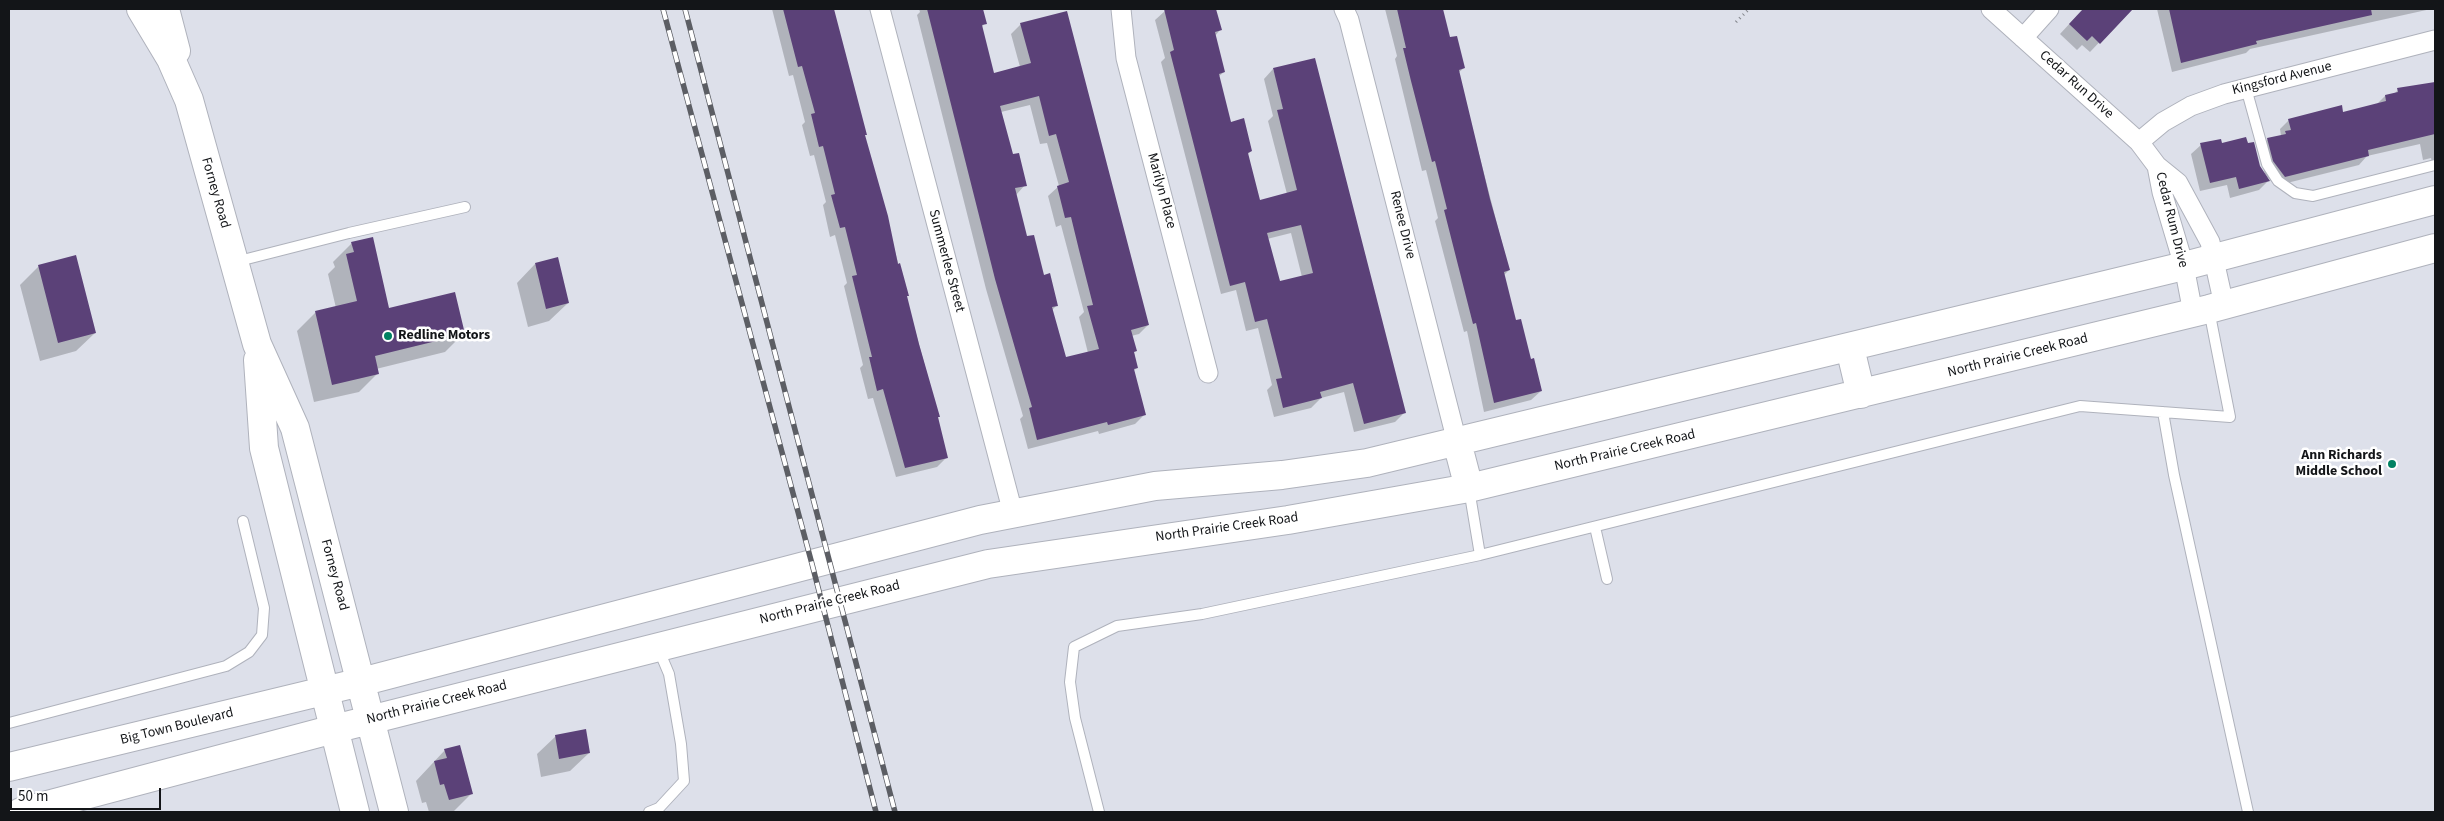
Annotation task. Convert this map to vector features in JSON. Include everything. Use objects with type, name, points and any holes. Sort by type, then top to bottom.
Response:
[{"type":"main road","name":"Forney Road","points":[[141,9],[171,60],[189,100]]},
{"type":"main road","name":"Forney Road","points":[[165,9],[257,344],[295,428],[343,686],[334,729],[355,812]]},
{"type":"main road","points":[[343,686],[980,520],[1155,486],[1282,475],[1367,463],[2184,266],[2435,200]]},
{"type":"main road","name":"North Prairie Creek Road","points":[[21,812],[334,729],[988,564],[1288,520],[1469,488],[2209,309],[2435,248]]},
{"type":"main road","name":"Forney Road","points":[[257,344],[264,448],[343,686],[370,720],[394,812]]},
{"type":"main road","points":[[1850,348],[1861,394]]},
{"type":"main road","points":[[1457,442],[1469,488]]},
{"type":"main road","points":[[647,607],[658,647]]},
{"type":"main road","name":"Big Town Boulevard","points":[[9,767],[343,686]]},
{"type":"street","name":"Summerlee Street","points":[[880,9],[1013,513]]},
{"type":"street","name":"Marilyn Place","points":[[1121,9],[1126,58],[1208,373]]},
{"type":"street","name":"Renee Drive","points":[[1344,9],[1350,20],[1457,442]]},
{"type":"street","name":"Cedar Run Drive","points":[[1991,9],[2139,142],[2157,166]]},
{"type":"street","points":[[2023,38],[2049,9]]},
{"type":"street","name":"Kingsford Avenue","points":[[2139,142],[2163,122],[2191,106],[2246,88],[2435,40]]},
{"type":"street","name":"Cedar Rum Drive","points":[[2157,166],[2178,183],[2210,242],[2214,257],[2209,309]]},
{"type":"street","name":"Cedar Rum Drive","points":[[2157,166],[2162,192],[2184,266],[2209,309]]},
{"type":"lane","points":[[2246,88],[2267,164],[2278,181],[2295,193],[2312,196],[2435,165]]},
{"type":"lane","points":[[234,262],[349,233],[465,207]]},
{"type":"lane","points":[[1099,812],[1075,718],[1070,682],[1074,647],[1117,626],[1202,614],[1480,555],[2080,406],[2230,417],[2209,309]]},
{"type":"lane","points":[[2163,412],[2174,474],[2248,812]]},
{"type":"lane","points":[[1469,488],[1480,555]]},
{"type":"lane","points":[[9,723],[226,666],[249,652],[262,635],[264,608],[243,521]]},
{"type":"lane","points":[[1595,527],[1606,579]]},
{"type":"lane","points":[[649,812],[658,808],[684,782],[681,744],[669,674],[658,647]]},
{"type":"path","points":[[1736,22],[1749,9]]},
{"type":"building","points":[[783,9],[834,9],[867,135],[865,135],[888,216],[898,264],[900,263],[919,344],[940,417],[938,417],[948,458],[905,468],[883,389],[877,391],[869,357],[872,357],[852,276],[857,275],[845,227],[840,228],[831,195],[835,194],[823,146],[819,147],[811,114],[815,113],[802,66],[798,67]]},
{"type":"building","points":[[927,9],[983,9],[987,24],[982,25],[994,73],[1031,63],[1020,23],[1067,11],[1149,325],[1131,330],[1137,351],[1134,352],[1138,368],[1134,369],[1146,415],[1108,425],[1107,422],[1037,440],[1029,408],[1032,407],[995,279]],"holes":[[[1039,96],[1049,136],[1056,134],[1069,182],[1057,186],[1065,218],[1071,217],[1093,305],[1087,306],[1099,349],[1066,357],[1052,307],[1058,306],[1050,273],[1044,275],[1034,235],[1027,236],[1015,188],[1027,186],[1019,153],[1013,154],[1000,106]]]},
{"type":"building","points":[[1164,9],[1216,9],[1222,30],[1215,32],[1225,72],[1219,74],[1231,122],[1244,118],[1252,151],[1248,153],[1260,200],[1297,190],[1277,110],[1283,109],[1273,68],[1315,58],[1406,413],[1364,424],[1353,383],[1320,392],[1322,398],[1283,408],[1276,379],[1282,378],[1267,319],[1255,322],[1245,282],[1230,286],[1170,52],[1174,50]],"holes":[[[1301,225],[1313,273],[1280,281],[1267,233]]]},
{"type":"building","points":[[1397,9],[1443,9],[1450,37],[1457,36],[1465,68],[1459,70],[1490,199],[1510,270],[1504,272],[1516,320],[1521,319],[1531,359],[1534,358],[1542,391],[1494,403],[1476,323],[1473,324],[1444,210],[1447,209],[1435,161],[1432,162],[1411,81],[1403,48],[1406,48]]},
{"type":"building","points":[[2083,9],[2133,9],[2100,44],[2092,36],[2087,41],[2069,24]]},
{"type":"building","points":[[2169,9],[2371,9],[2372,15],[2256,41],[2257,44],[2181,63]]},
{"type":"building","points":[[2435,82],[2435,134],[2368,150],[2369,156],[2285,177],[2273,161],[2267,138],[2286,134],[2285,131],[2291,130],[2288,119],[2342,105],[2343,112],[2386,101],[2385,95],[2398,92],[2397,88]]},
{"type":"building","points":[[2246,137],[2248,143],[2254,142],[2260,166],[2270,181],[2239,189],[2236,177],[2210,183],[2200,143],[2221,139],[2222,143]]},
{"type":"building","name":"Redline Motors","points":[[373,237],[389,308],[455,292],[465,334],[375,356],[379,374],[332,385],[315,311],[357,301],[346,254],[354,252],[351,242]]},
{"type":"building","points":[[76,255],[96,333],[58,343],[38,265]]},
{"type":"building","points":[[558,257],[569,303],[546,309],[535,263]]},
{"type":"building","points":[[586,729],[590,753],[559,759],[555,735]]},
{"type":"building","points":[[460,745],[473,794],[449,800],[444,784],[440,785],[434,761],[447,758],[444,749]]},
{"type":"railway","points":[[663,9],[812,564],[876,812]]},
{"type":"railway","points":[[685,9],[895,812]]},
{"type":"place","name":"Redline Motors","points":[[388,336]]},
{"type":"place","name":"Ann Richards Middle School","points":[[2392,464]]}]
